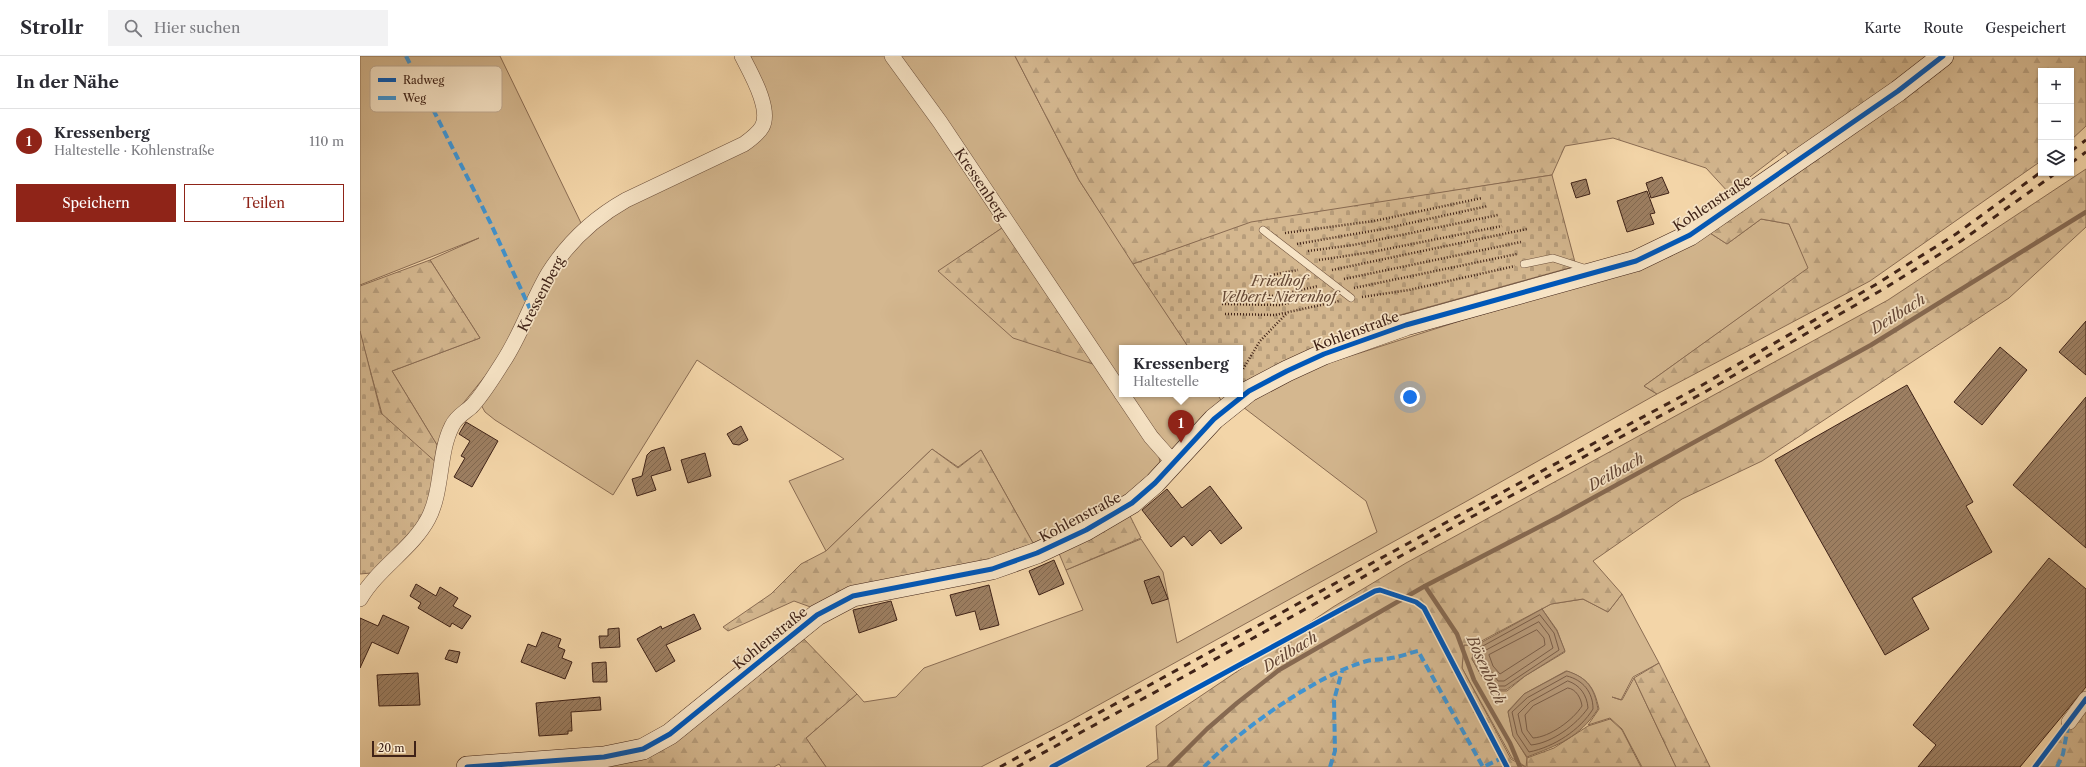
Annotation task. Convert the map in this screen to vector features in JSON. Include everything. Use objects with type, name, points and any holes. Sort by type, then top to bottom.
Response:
[{"type":"main road","name":"Kohlenstraße","points":[[1243,396],[1249,391],[1324,354],[1406,325],[1636,261],[1690,235],[1898,91],[1943,56]]},
{"type":"main road","name":"Kohlenstraße","points":[[467,767],[604,757],[644,749],[670,734],[818,615],[853,596],[992,569],[1037,553],[1086,530],[1132,503],[1174,463],[1214,419],[1242,397]]},
{"type":"street","name":"Kressenberg","points":[[360,599],[372,580],[420,531],[428,519],[434,505],[452,425],[462,413],[472,406],[503,362],[522,330],[548,275],[577,236],[608,210],[744,144],[756,136],[763,126],[765,111],[742,56]]},
{"type":"street","name":"Kressenberg","points":[[892,56],[940,122],[1119,390]]},
{"type":"street","name":"Kressenberg","points":[[1124,397],[1151,437],[1174,463]]},
{"type":"street","points":[[2069,722],[2086,699]]},
{"type":"lane","points":[[1266,233],[1351,298]]},
{"type":"lane","points":[[1524,264],[1553,258],[1597,272]]},
{"type":"path","points":[[1266,233],[1337,227],[1482,198]]},
{"type":"path","points":[[1283,246],[1383,229],[1488,206]]},
{"type":"path","points":[[1293,254],[1353,245],[1498,215]]},
{"type":"path","points":[[1271,275],[1307,269],[1308,265],[1316,261],[1372,252],[1502,226]]},
{"type":"path","points":[[1272,286],[1316,276],[1318,273],[1527,229]]},
{"type":"path","points":[[1224,293],[1275,296],[1521,242]]},
{"type":"path","points":[[1222,304],[1280,305],[1517,254]]},
{"type":"path","points":[[1225,314],[1251,316],[1286,314],[1351,298],[1408,290],[1524,264]]},
{"type":"path","points":[[1243,369],[1260,341],[1286,314]]},
{"type":"green space","points":[[360,56],[500,56],[582,225],[490,370],[448,422],[437,445],[392,371],[480,338],[430,260],[479,238],[360,285]]},
{"type":"green space","points":[[744,56],[887,56],[1005,226],[939,271],[1099,366],[1119,394],[1119,397],[1121,397],[1157,448],[1160,462],[1149,476],[1135,489],[1102,511],[1033,543],[981,450],[958,467],[932,449],[826,551],[789,481],[844,459],[697,360],[613,495],[495,420],[485,412],[480,403],[553,274],[587,231],[766,127]]},
{"type":"green space","points":[[897,56],[1015,56],[1079,180],[1187,345],[1119,345],[1119,383]]},
{"type":"green space","points":[[1015,56],[2086,56],[2086,126],[2074,137],[2074,68],[2038,68],[2038,163],[1870,281],[1657,394],[1644,386],[1808,268],[1789,224],[1761,219],[1727,244],[1710,233],[1800,170],[1785,150],[1729,193],[1706,168],[1613,138],[1565,146],[1552,175],[1251,223],[1133,264],[1079,180]]},
{"type":"green space","points":[[2086,169],[2086,227],[2009,298],[1762,461],[1682,499],[1593,561],[1622,594],[1608,612],[1583,599],[1551,604],[1474,645],[1464,645],[1462,668],[1511,759],[1525,767],[1146,767],[1158,759],[1156,726],[1333,607],[1406,563],[1888,300]]},
{"type":"green space","name":"Friedhof Velbert-Nierenhof","points":[[1552,175],[1576,266],[1382,320],[1330,342],[1243,386],[1243,345],[1187,345],[1133,264],[1251,222]]},
{"type":"green space","points":[[1761,219],[1789,224],[1809,268],[1644,386],[1657,394],[1066,723],[981,767],[826,767],[806,738],[857,694],[864,702],[896,697],[924,668],[1083,610],[1066,570],[1141,539],[1163,572],[1177,643],[1377,532],[1366,501],[1243,407],[1283,382],[1319,366],[1463,320],[1630,272],[1671,256],[1710,233],[1727,244]]},
{"type":"green space","points":[[1005,226],[1099,366],[1013,338],[938,271]]},
{"type":"green space","points":[[430,260],[480,338],[392,371],[437,445],[433,472],[382,414],[360,333],[360,286]]},
{"type":"green space","points":[[360,331],[381,413],[439,465],[435,485],[418,527],[371,573],[360,574]]},
{"type":"green space","points":[[1129,397],[1219,397],[1221,400],[1171,450]]},
{"type":"green space","points":[[932,449],[958,468],[981,450],[1033,543],[1017,552],[816,609],[794,601],[728,631],[723,627],[771,594],[801,564],[826,551]]},
{"type":"green space","points":[[1129,514],[1141,538],[1066,570],[1058,551]]},
{"type":"green space","points":[[1622,594],[1659,663],[1633,677],[1621,700],[1634,678],[1676,767],[1642,767],[1622,729],[1610,718],[1588,725],[1599,709],[1595,695],[1585,680],[1566,671],[1524,694],[1508,711],[1513,735],[1527,758],[1526,767],[1512,758],[1462,668],[1464,645],[1475,646],[1472,659],[1481,675],[1494,691],[1507,691],[1525,676],[1565,652],[1557,630],[1542,609],[1551,604],[1583,599],[1608,612]]},
{"type":"green space","points":[[802,637],[857,694],[806,738],[826,767],[781,767],[779,764],[774,767],[578,767],[647,757]]},
{"type":"green space","points":[[1659,663],[1710,767],[1676,767],[1634,678]]},
{"type":"green space","points":[[2086,704],[2086,767],[2038,767]]},
{"type":"green space","points":[[1610,719],[1622,730],[1641,767],[1527,767],[1527,758],[1554,748],[1588,726]]},
{"type":"water","points":[[1542,609],[1557,631],[1565,651],[1525,676],[1506,690],[1494,690],[1481,675],[1472,659],[1475,646]]},
{"type":"water","points":[[1567,671],[1580,677],[1589,685],[1598,709],[1591,719],[1575,734],[1548,749],[1527,757],[1513,736],[1508,712],[1524,694]]},
{"type":"building","points":[[1662,177],[1669,193],[1651,198],[1646,183]]},
{"type":"building","points":[[1586,179],[1590,194],[1576,198],[1571,183]]},
{"type":"building","points":[[1647,191],[1655,213],[1650,214],[1654,224],[1627,232],[1617,201]]},
{"type":"building","points":[[2086,321],[2086,375],[2059,352]]},
{"type":"building","points":[[2000,347],[2027,370],[1982,425],[1954,402]]},
{"type":"building","points":[[1907,385],[1973,502],[1966,506],[1992,552],[1912,598],[1929,629],[1885,655],[1775,460]]},
{"type":"building","points":[[2086,397],[2086,548],[2013,485]]},
{"type":"building","points":[[466,422],[498,441],[472,487],[454,477],[465,458],[461,456],[470,441],[459,434]]},
{"type":"building","points":[[741,426],[748,440],[739,445],[733,444],[727,434]]},
{"type":"building","points":[[664,447],[671,470],[651,476],[656,490],[637,496],[632,479],[642,476],[647,455],[651,451]]},
{"type":"building","points":[[705,453],[711,476],[688,483],[681,460]]},
{"type":"building","points":[[1210,486],[1242,528],[1221,544],[1210,530],[1192,546],[1184,536],[1171,547],[1142,510],[1167,489],[1182,508]]},
{"type":"building","points":[[2049,558],[2086,589],[2086,687],[2020,767],[1918,767],[1936,745],[1913,725]]},
{"type":"building","points":[[1054,560],[1064,584],[1039,595],[1029,571]]},
{"type":"building","points":[[1159,576],[1168,599],[1152,604],[1144,581]]},
{"type":"building","points":[[416,584],[436,596],[440,587],[458,598],[453,606],[471,616],[462,629],[452,623],[450,627],[418,608],[421,603],[410,596]]},
{"type":"building","points":[[989,585],[999,625],[980,630],[975,611],[956,616],[950,595]]},
{"type":"building","points":[[891,601],[897,620],[859,633],[853,610]]},
{"type":"building","points":[[694,614],[701,629],[666,645],[675,661],[656,672],[637,639],[661,626],[662,629]]},
{"type":"building","points":[[383,615],[409,627],[398,654],[372,642],[360,668],[360,618],[378,626]]},
{"type":"building","points":[[619,628],[620,647],[600,648],[599,636],[608,636],[608,629]]},
{"type":"building","points":[[542,632],[561,639],[558,647],[565,650],[562,658],[572,662],[565,679],[521,662],[528,644],[536,647]]},
{"type":"building","points":[[449,650],[460,652],[457,663],[445,659]]},
{"type":"building","points":[[606,662],[607,682],[593,682],[592,663]]},
{"type":"building","points":[[418,673],[420,705],[379,706],[377,675]]},
{"type":"building","points":[[600,697],[601,710],[571,712],[572,731],[568,731],[568,734],[539,736],[536,703]]},
{"type":"waterway","name":"Deilbach","points":[[1169,767],[1207,729],[1279,670],[1425,586],[1560,516],[1871,345],[2086,212]]},
{"type":"waterway","name":"Bösenbach","points":[[1425,586],[1457,634],[1474,680],[1510,743],[1520,767]]},
{"type":"railway","points":[[2074,149],[2086,140]]},
{"type":"railway","points":[[2074,161],[2086,152]]},
{"type":"railway","points":[[1000,767],[1458,516],[1697,388],[1875,285],[1956,234],[2038,174]]},
{"type":"railway","points":[[1017,767],[1183,677],[1462,522],[1703,393],[1880,291],[1961,241],[2052,176]]},
{"type":"marked path","points":[[406,56],[411,66]]},
{"type":"marked path","points":[[434,112],[490,222],[531,311]]},
{"type":"marked path","points":[[1204,767],[1237,737],[1258,721],[1280,705],[1326,678],[1367,661],[1385,659],[1418,651],[1483,767],[1502,758]]},
{"type":"marked path","points":[[1330,767],[1335,751],[1334,700],[1342,671]]},
{"type":"marked path","points":[[2057,767],[2063,754],[2068,726]]},
{"type":"cycle path","points":[[1243,396],[1249,391],[1287,371],[1324,354],[1406,325],[1636,261],[1690,235],[1898,91],[1943,56]]},
{"type":"cycle path","points":[[467,767],[604,757],[643,749],[670,734],[817,615],[853,596],[992,569],[1037,553],[1086,530],[1132,503],[1155,483],[1214,419],[1242,397]]},
{"type":"cycle path","points":[[1052,767],[1375,591],[1380,590],[1416,602],[1424,608],[1507,767]]},
{"type":"cycle path","points":[[2035,767],[2086,699]]},
{"type":"place","name":"Kressenberg","points":[[1181,443]]}]
